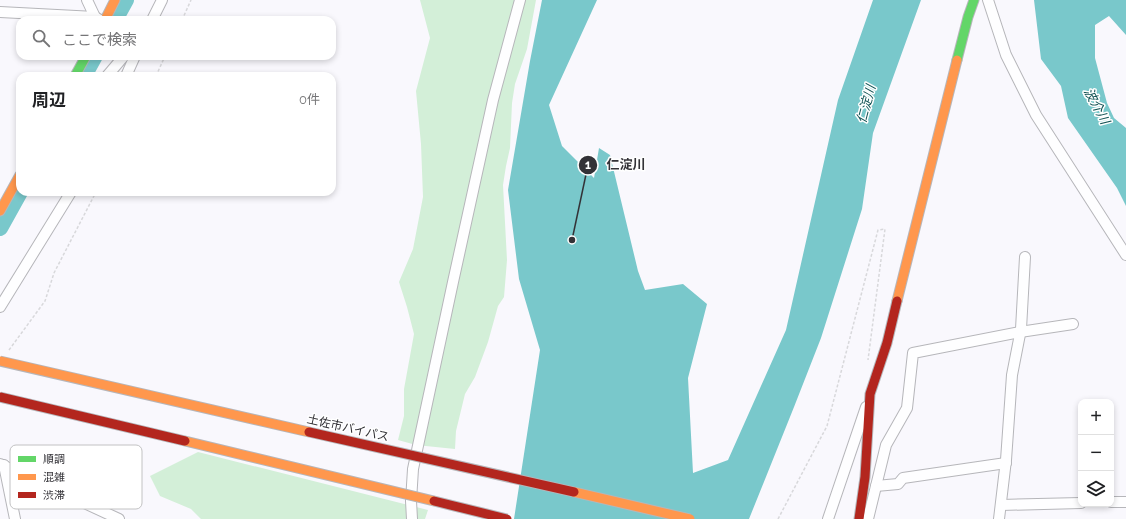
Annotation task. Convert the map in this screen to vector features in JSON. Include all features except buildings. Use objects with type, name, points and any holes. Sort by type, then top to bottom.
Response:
[{"type":"main road","points":[[102,16],[115,0]]},
{"type":"main road","points":[[859,519],[865,477],[871,392],[887,343],[968,18],[974,0]]},
{"type":"main road","points":[[77,72],[84,60]]},
{"type":"main road","points":[[0,211],[16,182]]},
{"type":"main road","name":"土佐市バイパス","points":[[0,361],[690,519]]},
{"type":"main road","points":[[0,397],[507,519]]},
{"type":"street","points":[[88,0],[98,16]]},
{"type":"street","points":[[154,16],[162,0]]},
{"type":"street","points":[[412,519],[413,469],[493,100],[520,0]]},
{"type":"street","points":[[988,0],[1006,55],[1036,115],[1126,255]]},
{"type":"street","points":[[0,12],[57,16]]},
{"type":"street","points":[[110,72],[121,60]]},
{"type":"street","points":[[128,72],[133,60]]},
{"type":"street","points":[[0,307],[69,196]]},
{"type":"street","points":[[999,519],[1006,463],[1012,375],[1020,332],[1025,258]]},
{"type":"street","points":[[868,519],[886,445],[907,408],[913,353],[1020,332],[1073,324]]},
{"type":"street","points":[[828,519],[871,392]]},
{"type":"street","points":[[876,486],[898,484],[903,478],[1006,463]]},
{"type":"street","points":[[2,465],[10,498]]},
{"type":"street","points":[[1114,502],[1126,502]]},
{"type":"street","points":[[1001,505],[1078,503]]},
{"type":"street","points":[[13,509],[15,519]]},
{"type":"street","points":[[97,509],[119,519]]},
{"type":"path","points":[[184,16],[191,0]]},
{"type":"path","points":[[158,72],[163,60]]},
{"type":"path","points":[[9,350],[45,301],[54,273],[94,196]]},
{"type":"path","points":[[778,519],[827,426],[878,230],[884,229],[868,366]]},
{"type":"green space","points":[[420,0],[536,0],[527,49],[515,84],[512,103],[510,148],[503,185],[507,260],[504,297],[498,306],[488,342],[475,377],[465,394],[456,431],[455,449],[416,445],[398,440],[404,416],[404,389],[414,334],[399,282],[413,249],[423,197],[421,144],[416,91],[430,38]]},
{"type":"green space","points":[[198,452],[428,510],[425,519],[201,519],[191,509],[160,496],[150,476]]},
{"type":"water","name":"仁淀川","points":[[542,0],[597,0],[549,105],[562,146],[594,178],[599,148],[610,155],[638,271],[645,290],[683,284],[707,304],[688,378],[693,473],[728,460],[786,330],[838,100],[873,0],[921,0],[873,133],[862,209],[821,338],[749,519],[514,519],[540,350],[519,279],[508,190]]},
{"type":"water","name":"波介川","points":[[1034,0],[1126,0],[1126,35],[1109,16],[1095,25],[1095,58],[1107,103],[1114,118],[1126,128],[1126,206],[1117,188],[1068,118],[1061,86],[1041,59]]},
{"type":"waterway","points":[[117,16],[126,0]]},
{"type":"waterway","points":[[86,72],[93,60]]},
{"type":"waterway","points":[[0,228],[18,196]]},
{"type":"traffic: fast","points":[[957,60],[974,0]]},
{"type":"traffic: fast","points":[[77,72],[84,60]]},
{"type":"traffic: slow","points":[[107,16],[115,0]]},
{"type":"traffic: slow","points":[[897,301],[957,60]]},
{"type":"traffic: slow","points":[[0,211],[16,182]]},
{"type":"traffic: slow","points":[[0,361],[309,432]]},
{"type":"traffic: slow","points":[[185,441],[434,501]]},
{"type":"traffic: slow","points":[[574,492],[690,519]]},
{"type":"traffic: jam","points":[[859,519],[865,477],[870,394],[887,343],[897,301]]},
{"type":"traffic: jam","points":[[0,397],[185,441]]},
{"type":"traffic: jam","points":[[309,432],[574,492]]},
{"type":"traffic: jam","points":[[434,501],[507,519]]},
{"type":"place","name":"仁淀川","points":[[572,240]]}]
